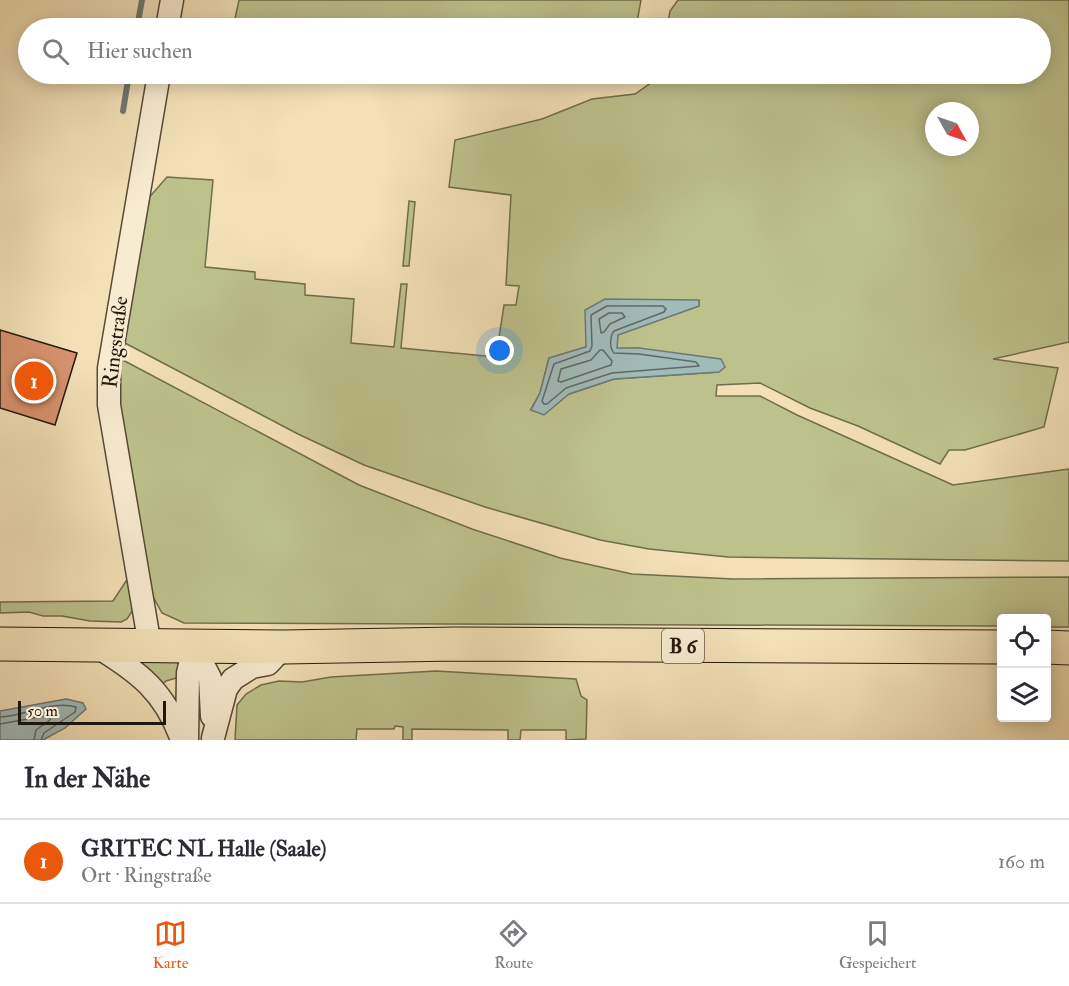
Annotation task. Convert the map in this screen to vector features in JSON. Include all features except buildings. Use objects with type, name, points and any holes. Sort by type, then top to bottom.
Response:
[{"type":"main road","name":"B 6","points":[[0,644],[194,647],[456,644],[997,647]]},
{"type":"main road","points":[[1051,648],[1069,648]]},
{"type":"street","points":[[169,18],[172,0]]},
{"type":"street","name":"Ringstraße","points":[[150,646],[109,405],[109,368],[157,84]]},
{"type":"street","points":[[96,646],[121,661],[159,694],[176,723],[182,740]]},
{"type":"street","points":[[194,647],[210,678],[213,739]]},
{"type":"street","points":[[187,740],[188,673],[194,647]]},
{"type":"street","points":[[213,739],[226,689],[233,679],[252,667],[268,664],[284,647]]},
{"type":"green space","points":[[239,0],[641,0],[638,18],[235,18]]},
{"type":"green space","points":[[678,0],[1069,0],[1069,342],[993,359],[1058,368],[1044,427],[965,450],[949,450],[940,464],[858,426],[810,408],[760,383],[717,385],[716,396],[760,396],[953,485],[1069,469],[1069,561],[728,557],[649,549],[600,540],[485,507],[364,465],[298,434],[123,342],[146,201],[167,177],[213,180],[205,267],[255,272],[255,279],[305,284],[305,295],[354,299],[351,343],[394,347],[401,284],[407,284],[401,348],[496,357],[504,305],[516,305],[519,286],[506,285],[511,195],[449,187],[455,140],[542,119],[592,99],[635,94],[649,84],[1051,84],[1051,18],[669,18],[670,11]],"holes":[[[699,301],[699,306],[617,335],[617,349],[639,348],[719,372],[614,379],[531,409],[540,393],[549,358],[586,347]]]},
{"type":"green space","points":[[409,201],[415,202],[409,266],[403,266]]},
{"type":"green space","points":[[119,358],[359,485],[472,529],[560,558],[632,574],[733,579],[1069,577],[1069,627],[1051,627],[1051,614],[997,614],[997,626],[184,623],[162,613],[151,593],[117,392]]},
{"type":"green space","points":[[130,575],[133,610],[127,619],[121,622],[43,616],[29,612],[0,613],[0,602],[113,601]]},
{"type":"green space","points":[[139,661],[179,662],[180,677],[161,685],[139,666]]},
{"type":"green space","points":[[436,671],[576,679],[581,696],[587,700],[586,739],[566,740],[566,730],[521,730],[520,740],[508,740],[508,730],[412,729],[412,740],[403,740],[403,727],[395,726],[394,729],[357,729],[356,740],[235,740],[237,705],[246,694],[261,685],[279,681],[302,682],[331,677]]},
{"type":"water","points":[[605,299],[699,300],[699,306],[618,335],[617,348],[639,348],[721,359],[725,367],[719,372],[614,379],[569,394],[544,415],[531,410],[540,393],[549,358],[586,347],[585,310]]},
{"type":"water","points":[[66,699],[83,703],[86,709],[65,728],[43,740],[0,740],[0,711]]},
{"type":"waterway","points":[[139,18],[142,0]]},
{"type":"waterway","points":[[123,111],[127,84]]},
{"type":"place","name":"GRITEC NL Halle (Saale)","points":[[34,381]]}]
